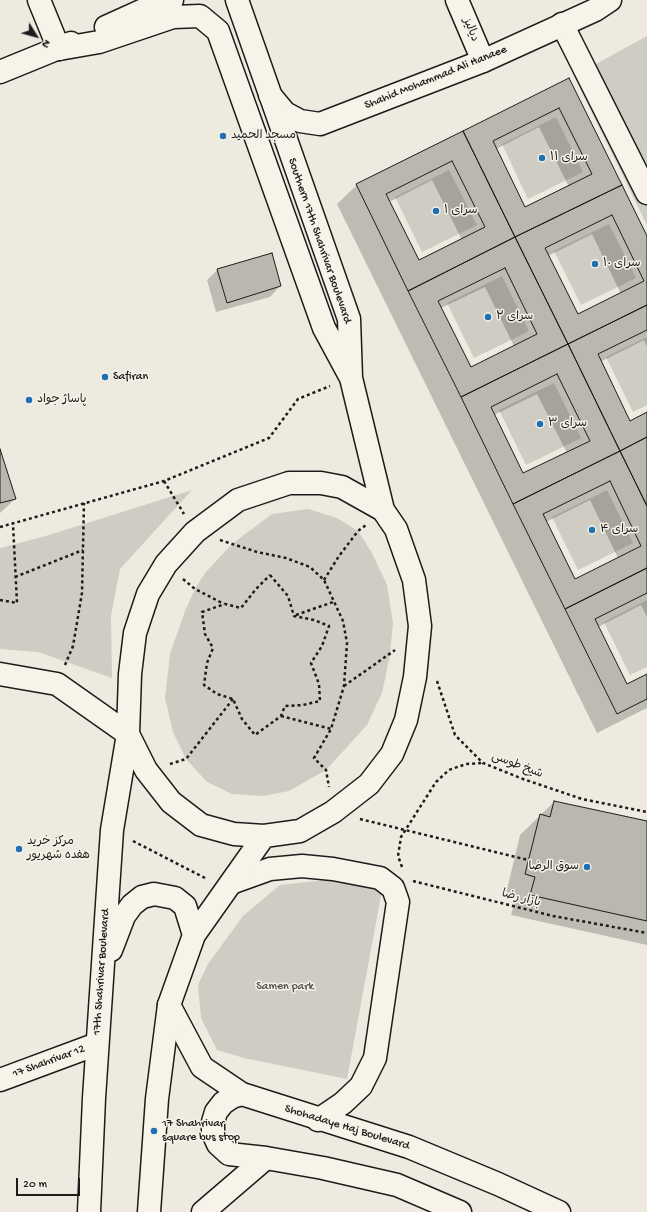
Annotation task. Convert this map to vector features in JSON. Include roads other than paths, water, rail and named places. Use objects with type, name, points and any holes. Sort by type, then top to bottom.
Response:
[{"type":"main road","points":[[39,0],[58,49]]},
{"type":"main road","points":[[0,72],[58,49],[152,3],[172,0]]},
{"type":"main road","name":"دیالیز","points":[[457,0],[483,61]]},
{"type":"main road","name":"Shahid Mohammad Ali Hanaee","points":[[267,91],[285,113],[300,121],[320,124],[483,61],[595,10],[610,0]]},
{"type":"main road","name":"Southern 17th Shahrivar Boulevard","points":[[233,3],[267,91],[349,319],[351,378],[384,510]]},
{"type":"main road","points":[[58,49],[99,42],[173,17],[200,16],[218,31],[324,328],[351,378]]},
{"type":"main road","points":[[562,24],[647,193]]},
{"type":"main road","name":"17th Shahrivar Boulevard","points":[[89,1212],[97,1044],[112,830],[128,734],[130,674],[135,633],[148,594],[166,564],[195,532],[238,500],[289,484],[321,483],[342,487],[384,510]]},
{"type":"main road","points":[[0,674],[57,684],[128,734],[146,770],[171,802],[201,825],[234,834],[264,836],[300,831],[333,812],[369,784],[392,754],[406,720],[415,677],[420,626],[414,580],[396,528],[384,510]]},
{"type":"main road","points":[[149,1212],[157,1099],[169,1005],[194,935],[264,836]]},
{"type":"main road","points":[[229,886],[270,869],[302,866],[333,869],[380,878],[402,878],[375,1058],[361,1086],[343,1102],[318,1120]]},
{"type":"main road","points":[[102,977],[124,916],[132,905],[142,897],[154,894],[175,898],[185,906],[194,935]]},
{"type":"main road","name":"Shohadaye Haj Boulevard","points":[[169,1005],[202,1066],[242,1094],[318,1120],[409,1147],[498,1184],[559,1212]]},
{"type":"main road","name":"17 Shahrivar 12","points":[[0,1080],[97,1044]]},
{"type":"main road","points":[[242,1094],[232,1097],[222,1103],[216,1112],[213,1122],[213,1133],[218,1144],[229,1154],[266,1158],[323,1168],[397,1185],[460,1212]]},
{"type":"main road","points":[[203,1212],[266,1158]]},
{"type":"place","name":"مسجد الحمید","points":[[223,136]]},
{"type":"place","name":"سرای ۱۱","points":[[542,158]]},
{"type":"place","name":"سرای ۱","points":[[436,211]]},
{"type":"place","name":"سرای ۱۰","points":[[595,264]]},
{"type":"place","name":"سرای ۲","points":[[488,317]]},
{"type":"place","name":"Safiran","points":[[105,377]]},
{"type":"place","name":"پاساژ جواد","points":[[29,400]]},
{"type":"place","name":"سرای ۳","points":[[540,424]]},
{"type":"place","name":"سرای ۴","points":[[592,530]]},
{"type":"place","name":"مرکز خرید هفده شهریور","points":[[19,849]]},
{"type":"place","name":"سوق الرضا","points":[[587,867]]},
{"type":"place","name":"17 Shahrivar square bus stop","points":[[154,1131]]},
{"type":"park label","name":"Samen park","points":[[285,987]]}]
